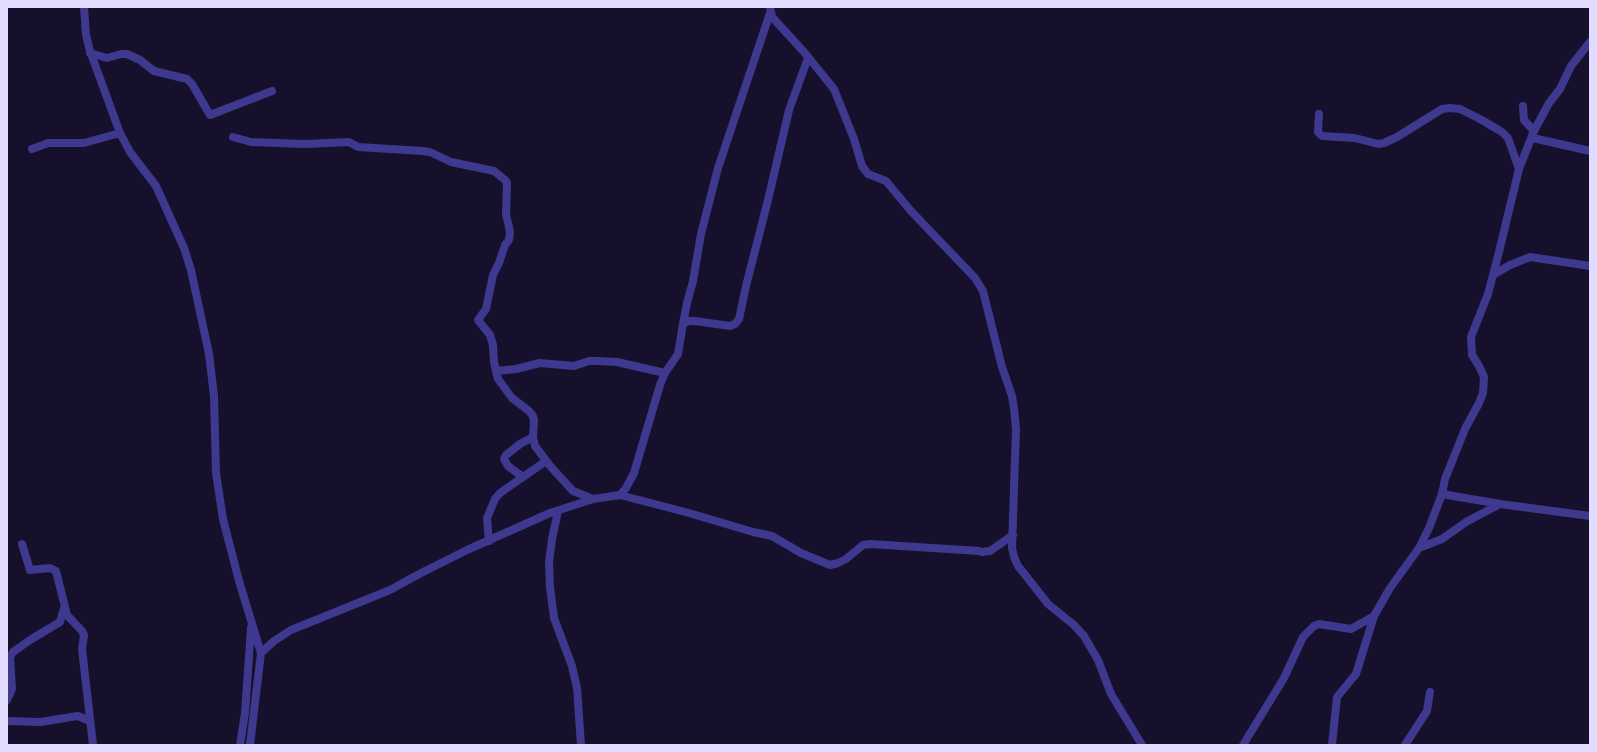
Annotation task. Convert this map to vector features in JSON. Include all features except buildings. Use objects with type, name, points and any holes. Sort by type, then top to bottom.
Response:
[{"type":"street","points":[[84,7],[86,35],[90,53],[120,133],[130,152],[156,186],[184,248],[191,270],[209,354],[214,396],[216,473],[223,519],[260,653],[250,745]]},
{"type":"street","points":[[770,9],[834,89],[854,139],[862,166],[868,174],[886,180],[910,210],[970,273],[983,291],[1002,367],[1012,396],[1014,409],[1016,428],[1012,548],[1014,557],[1018,566],[1048,604],[1074,624],[1084,636],[1098,660],[1111,694],[1142,745]]},
{"type":"street","points":[[620,495],[626,488],[634,473],[660,385],[665,373],[678,354],[701,234],[718,168],[770,9]]},
{"type":"street","points":[[1332,745],[1337,697],[1356,674],[1374,616],[1390,588],[1419,548],[1432,522],[1442,494],[1444,479],[1465,429],[1483,393],[1484,377],[1472,355],[1471,337],[1488,294],[1519,169],[1533,134],[1549,103],[1560,89],[1571,66],[1590,42]]},
{"type":"street","points":[[90,53],[107,58],[127,54],[140,60],[154,71],[187,79],[192,84],[210,115],[272,91]]},
{"type":"street","points":[[683,324],[689,321],[695,321],[730,326],[735,324],[739,319],[789,110],[808,58]]},
{"type":"street","points":[[1523,106],[1524,120],[1533,134],[1590,151]]},
{"type":"street","points":[[1318,114],[1318,132],[1322,136],[1355,138],[1378,144],[1397,137],[1442,109],[1460,109],[1502,132],[1508,138],[1519,169]]},
{"type":"street","points":[[32,149],[48,143],[84,143],[120,133]]},
{"type":"street","points":[[233,137],[251,142],[305,144],[349,142],[358,147],[430,152],[451,162],[494,171],[505,180],[507,183],[506,214],[510,226],[510,236],[493,275],[486,309],[478,319],[490,335],[493,345],[496,371],[502,385],[512,398],[533,416],[534,446],[573,491],[593,499]]},
{"type":"street","points":[[1493,275],[1510,265],[1530,257],[1590,266]]},
{"type":"street","points":[[496,371],[516,369],[540,363],[574,366],[589,361],[598,361],[617,362],[665,373]]},
{"type":"street","points":[[523,477],[508,466],[504,460],[506,455],[520,444],[533,437]]},
{"type":"street","points":[[489,541],[487,518],[490,508],[500,493],[546,461]]},
{"type":"street","points":[[1442,494],[1500,504],[1590,516]]},
{"type":"street","points":[[260,653],[274,641],[291,630],[390,590],[448,559],[542,517],[593,499],[620,495],[772,536],[801,553],[830,565],[846,559],[863,545],[870,544],[982,552],[990,551],[1013,536]]},
{"type":"street","points":[[1419,548],[1442,539],[1466,522],[1500,504]]},
{"type":"street","points":[[558,511],[549,562],[550,587],[554,618],[572,666],[577,688],[581,745]]},
{"type":"street","points":[[22,544],[30,570],[50,568],[56,571],[64,608],[67,615],[84,635],[82,649],[93,745]]},
{"type":"street","points":[[7,700],[12,689],[10,657],[13,652],[60,622],[64,608]]},
{"type":"street","points":[[1243,745],[1284,678],[1303,637],[1314,626],[1319,624],[1351,629],[1374,616]]},
{"type":"street","points":[[240,745],[252,624]]},
{"type":"street","points":[[1405,745],[1427,712],[1430,692]]},
{"type":"street","points":[[7,721],[40,722],[78,716],[90,721]]}]
